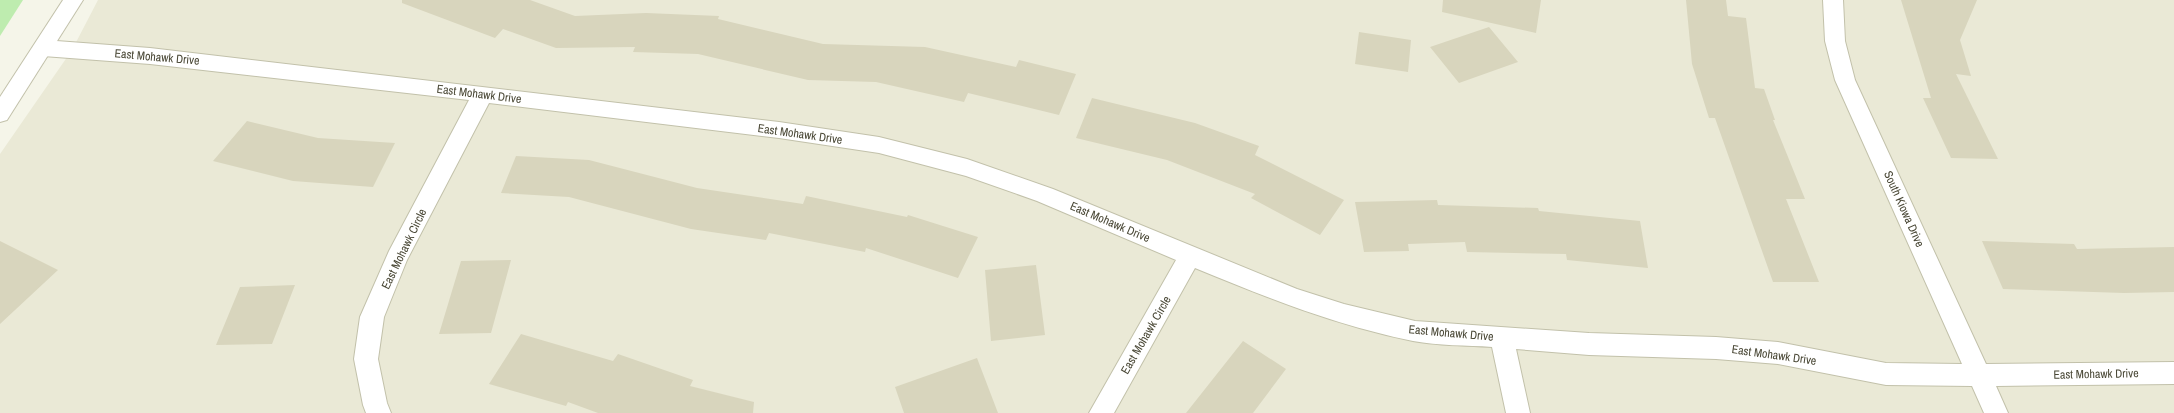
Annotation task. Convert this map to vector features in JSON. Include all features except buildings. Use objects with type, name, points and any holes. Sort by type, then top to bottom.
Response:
[{"type":"street","points":[[0,114],[73,0]]},
{"type":"street","name":"South Kiowa Drive","points":[[1833,0],[1832,23],[1835,50],[1845,80],[1996,413]]},
{"type":"street","name":"East Mohawk Drive","points":[[43,48],[150,56],[483,94],[779,130],[879,145],[967,168],[1046,195],[1293,298],[1344,314],[1415,332],[1589,344],[1724,348],[1778,353],[1886,374],[1979,375],[2174,373]]},
{"type":"street","name":"East Mohawk Circle","points":[[379,413],[375,405],[366,359],[372,317],[397,258],[483,94]]},
{"type":"street","name":"East Mohawk Circle","points":[[1101,413],[1190,256]]},
{"type":"street","points":[[1502,338],[1518,413]]},
{"type":"shaded area","points":[[98,0],[2174,0],[2174,413],[0,413],[0,154],[72,50]]},
{"type":"green space","points":[[0,0],[23,0],[0,36]]}]
